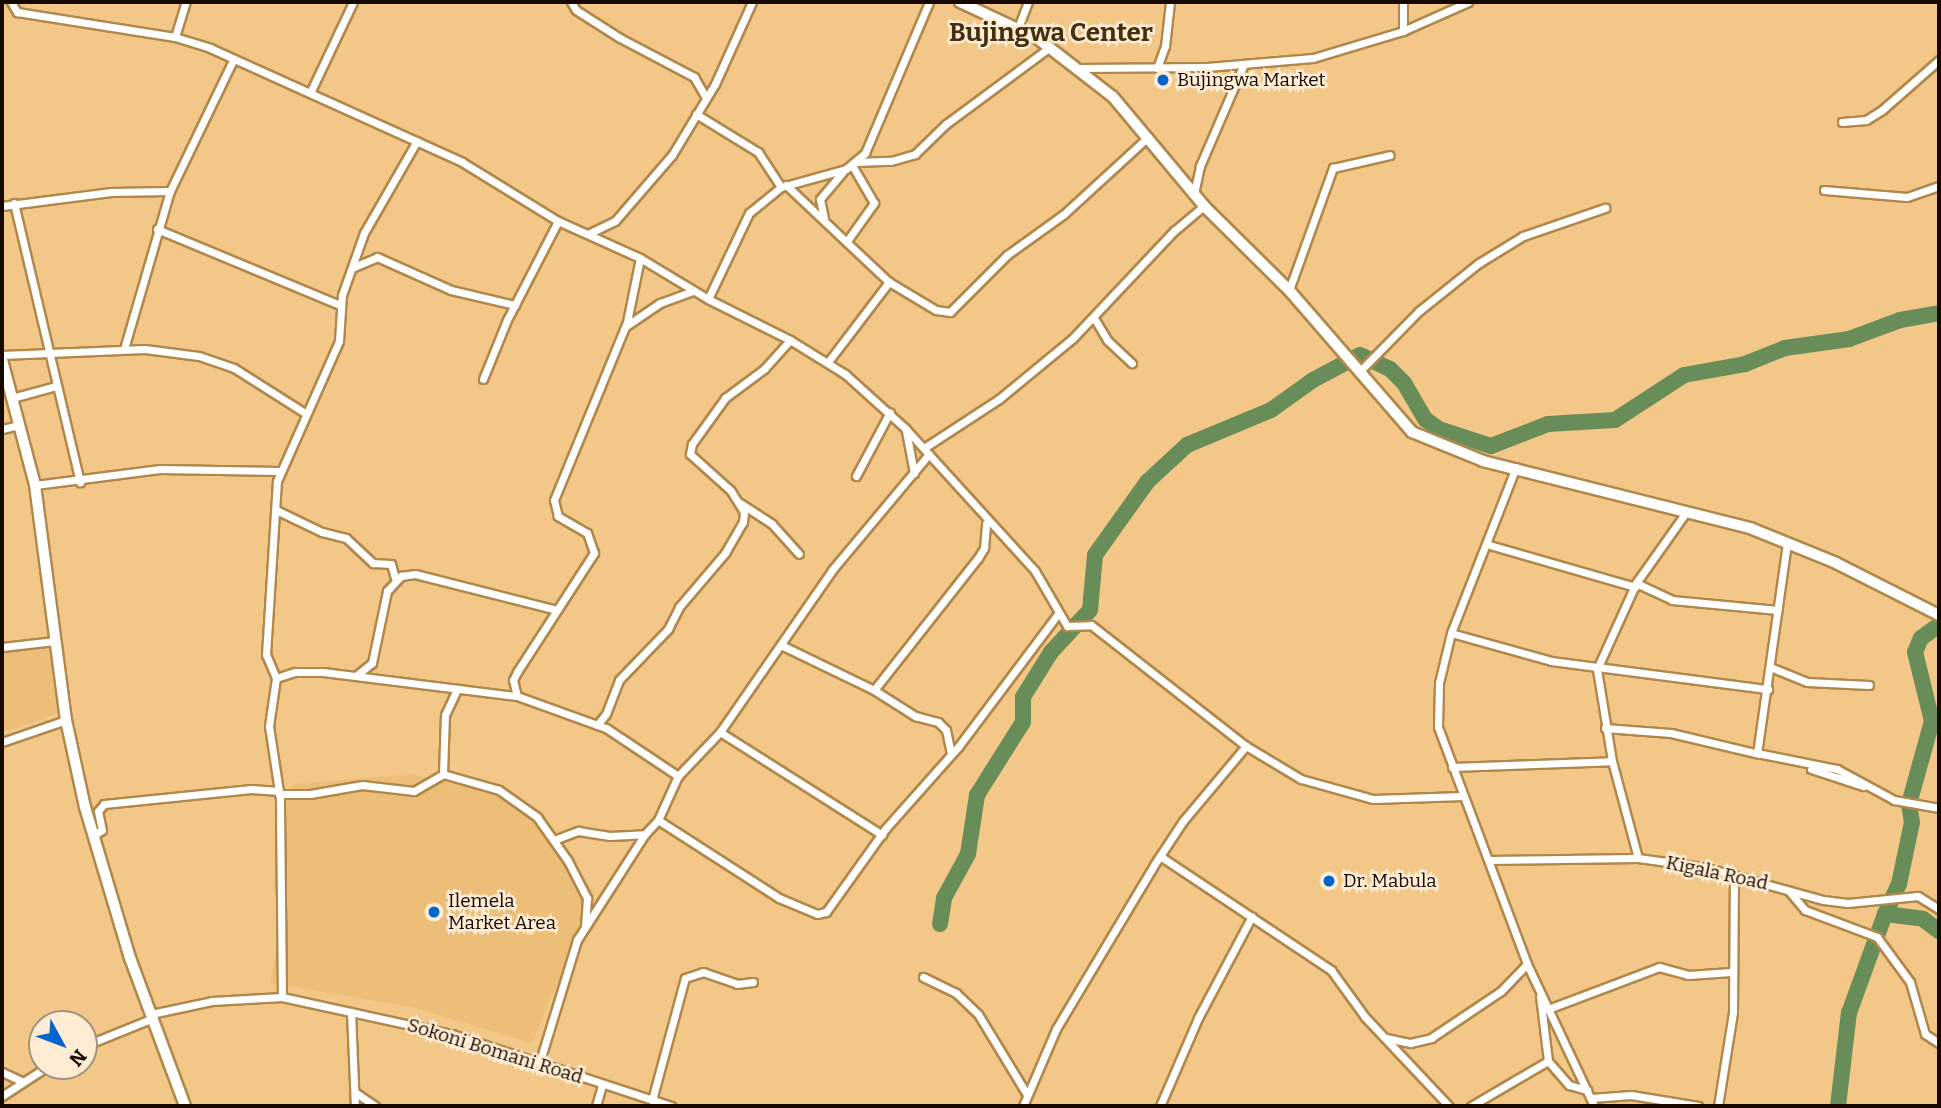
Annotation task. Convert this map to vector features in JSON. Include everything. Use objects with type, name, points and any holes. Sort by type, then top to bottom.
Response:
[{"type":"street","points":[[175,37],[186,2]]},
{"type":"street","points":[[310,93],[353,2]]},
{"type":"street","points":[[571,2],[576,10],[620,38],[694,77],[706,98]]},
{"type":"street","points":[[589,234],[624,211],[672,155],[706,98],[751,2]]},
{"type":"street","points":[[824,218],[820,200],[872,139],[929,2]]},
{"type":"street","points":[[960,2],[1018,28],[1050,47],[1113,97],[1204,206],[1289,290],[1412,432],[1451,451],[1687,510],[1787,543],[1939,615]]},
{"type":"street","points":[[1018,28],[1028,2]]},
{"type":"street","points":[[1157,68],[1165,46],[1170,2]]},
{"type":"street","points":[[1403,2],[1403,31]]},
{"type":"street","points":[[1079,68],[1157,68],[1313,58],[1403,31],[1468,2]]},
{"type":"street","points":[[2,7],[11,5],[17,12],[175,37],[310,93],[464,163],[558,221],[640,258],[693,291],[828,362],[890,412],[927,451],[986,522],[1035,571],[1058,614],[1073,629],[1091,625],[1105,634],[1136,663],[1246,747],[1301,779],[1373,799],[1463,796]]},
{"type":"street","points":[[708,299],[740,225],[784,186],[851,165],[891,161],[915,154],[946,124],[1050,47]]},
{"type":"street","points":[[124,349],[170,191],[233,60]]},
{"type":"street","points":[[1842,122],[1866,120],[1882,110],[1939,61]]},
{"type":"street","points":[[1194,194],[1200,166],[1244,64]]},
{"type":"street","points":[[696,114],[758,152],[784,186],[824,218],[889,282],[936,310],[950,312],[1007,256],[1064,214],[1148,137]]},
{"type":"street","points":[[282,997],[279,792],[269,726],[276,678],[266,655],[279,471],[338,341],[340,305],[374,211],[417,141]]},
{"type":"street","points":[[1289,290],[1333,169],[1390,155]]},
{"type":"street","points":[[847,241],[871,210],[874,198],[851,165]]},
{"type":"street","points":[[1824,190],[1907,197],[1939,186]]},
{"type":"street","points":[[2,206],[111,192],[170,191]]},
{"type":"street","points":[[13,203],[80,482]]},
{"type":"street","points":[[540,1061],[565,991],[574,948],[585,927],[645,834],[658,820],[678,776],[720,732],[832,570],[914,474],[927,451],[965,417],[999,399],[1094,318],[1174,231],[1204,206]]},
{"type":"street","points":[[1359,372],[1419,311],[1479,262],[1523,236],[1605,208]]},
{"type":"street","points":[[483,379],[515,305],[558,221]]},
{"type":"street","points":[[157,229],[340,305]]},
{"type":"street","points":[[354,267],[377,257],[439,286],[515,305]]},
{"type":"street","points":[[517,696],[513,680],[594,553],[587,533],[558,516],[554,500],[626,326],[640,258]]},
{"type":"street","points":[[828,362],[889,282]]},
{"type":"street","points":[[626,326],[660,303],[693,291]]},
{"type":"street","points":[[1094,318],[1107,340],[1132,363]]},
{"type":"street","points":[[790,340],[764,369],[725,398],[689,451],[739,502],[772,524],[799,554]]},
{"type":"street","points":[[185,1106],[152,1016],[94,835],[66,720],[35,485],[2,358],[49,351],[167,351],[220,362],[305,413]]},
{"type":"street","points":[[12,398],[56,386]]},
{"type":"street","points":[[856,476],[890,412]]},
{"type":"street","points":[[2,429],[20,425]]},
{"type":"street","points":[[905,428],[914,474]]},
{"type":"street","points":[[1516,467],[1451,633],[1437,704],[1438,727],[1527,964],[1593,1102],[1631,1095],[1698,1106]]},
{"type":"street","points":[[35,485],[80,482],[160,469],[279,471]]},
{"type":"street","points":[[597,725],[606,714],[619,680],[668,629],[679,607],[730,545],[743,522],[739,502]]},
{"type":"street","points":[[276,509],[322,533],[346,538],[373,563],[391,564],[395,578]]},
{"type":"street","points":[[1638,858],[1612,761],[1597,669],[1636,585],[1687,510]]},
{"type":"street","points":[[874,690],[978,558],[984,548],[986,522]]},
{"type":"street","points":[[1757,753],[1787,543]]},
{"type":"street","points":[[1486,544],[1636,585],[1672,600],[1777,610]]},
{"type":"street","points":[[356,676],[372,663],[387,591],[395,578],[415,574],[558,610]]},
{"type":"street","points":[[658,820],[779,898],[817,914],[826,912],[882,835],[951,753],[1058,614]]},
{"type":"street","points":[[1451,633],[1551,661],[1768,689]]},
{"type":"street","points":[[2,647],[55,641]]},
{"type":"street","points":[[781,645],[874,690],[915,716],[938,722],[946,730],[951,753]]},
{"type":"street","points":[[1770,667],[1807,682],[1870,685]]},
{"type":"street","points":[[276,678],[295,672],[499,691],[597,725],[678,776]]},
{"type":"street","points":[[499,691],[517,673]]},
{"type":"street","points":[[443,774],[445,715],[457,689]]},
{"type":"street","points":[[2,742],[66,720]]},
{"type":"street","points":[[1605,728],[1671,733],[1757,753],[1894,800],[1939,808]]},
{"type":"street","points":[[720,732],[882,835]]},
{"type":"street","points":[[1023,1106],[1056,1029],[1160,856],[1183,821],[1246,747]]},
{"type":"street","points":[[1452,767],[1612,761]]},
{"type":"street","points":[[94,835],[102,830],[98,811],[104,804],[251,789],[310,794],[362,785],[414,791],[443,774],[499,790],[516,800],[554,839],[587,898],[585,927]]},
{"type":"street","points":[[554,839],[578,831],[610,836],[645,834]]},
{"type":"street","points":[[1160,856],[1331,970],[1385,1038],[1448,1106]]},
{"type":"street","name":"Kigala Road","points":[[1489,860],[1638,858],[1734,875],[1848,903],[1918,896],[1939,909]]},
{"type":"street","points":[[1718,1106],[1732,1023],[1734,875]]},
{"type":"street","points":[[1788,890],[1805,910],[1877,937],[1910,982],[1924,1034],[1939,1044]]},
{"type":"street","points":[[1160,1106],[1198,1018],[1252,916]]},
{"type":"street","points":[[1385,1038],[1410,1043],[1431,1038],[1501,991],[1527,964]]},
{"type":"street","points":[[1548,1009],[1659,967],[1688,975],[1731,972]]},
{"type":"street","points":[[652,1100],[685,978],[703,972],[737,984],[753,982]]},
{"type":"street","points":[[923,977],[956,993],[978,1014],[1027,1094]]},
{"type":"street","points":[[1541,992],[1548,1061],[1569,1085],[1587,1090]]},
{"type":"street","name":"Sokoni Bomani Road","points":[[98,1040],[152,1016],[212,1001],[282,997],[425,1027],[540,1061],[602,1085],[671,1106]]},
{"type":"street","points":[[351,1012],[355,1106]]},
{"type":"street","points":[[1471,1106],[1548,1061]]},
{"type":"street","points":[[2,1072],[21,1081]]},
{"type":"street","points":[[2,1096],[28,1077]]},
{"type":"street","points":[[596,1106],[602,1085]]},
{"type":"street","points":[[356,1093],[374,1106]]},
{"type":"shaded area","points":[[48,643],[58,714],[2,732],[2,651]]},
{"type":"shaded area","name":"Ilemela Market Area","points":[[412,774],[521,801],[545,819],[595,895],[532,1043],[416,1008],[270,983],[282,928],[274,886],[284,802],[293,784]]},
{"type":"waterway","points":[[940,924],[944,898],[968,854],[977,795],[1023,722],[1023,697],[1051,652],[1090,610],[1095,555],[1147,482],[1187,445],[1271,410],[1313,380],[1360,355],[1390,369],[1404,383],[1425,419],[1439,429],[1491,446],[1548,424],[1615,420],[1684,375],[1745,364],[1785,348],[1849,339],[1900,320],[1939,313]]},
{"type":"waterway","points":[[1939,625],[1921,638],[1915,652],[1932,721],[1909,804],[1912,822],[1899,884],[1885,914],[1923,919],[1939,931]]},
{"type":"waterway","points":[[1838,1106],[1849,1013],[1885,914]]},
{"type":"place","name":"Bujingwa Market","points":[[1163,80]]},
{"type":"place","name":"Dr. Mabula","points":[[1329,881]]},
{"type":"place","name":"Ilemela Market Area","points":[[434,912]]},
{"type":"district","name":"Bujingwa Center","points":[[1051,33]]}]
